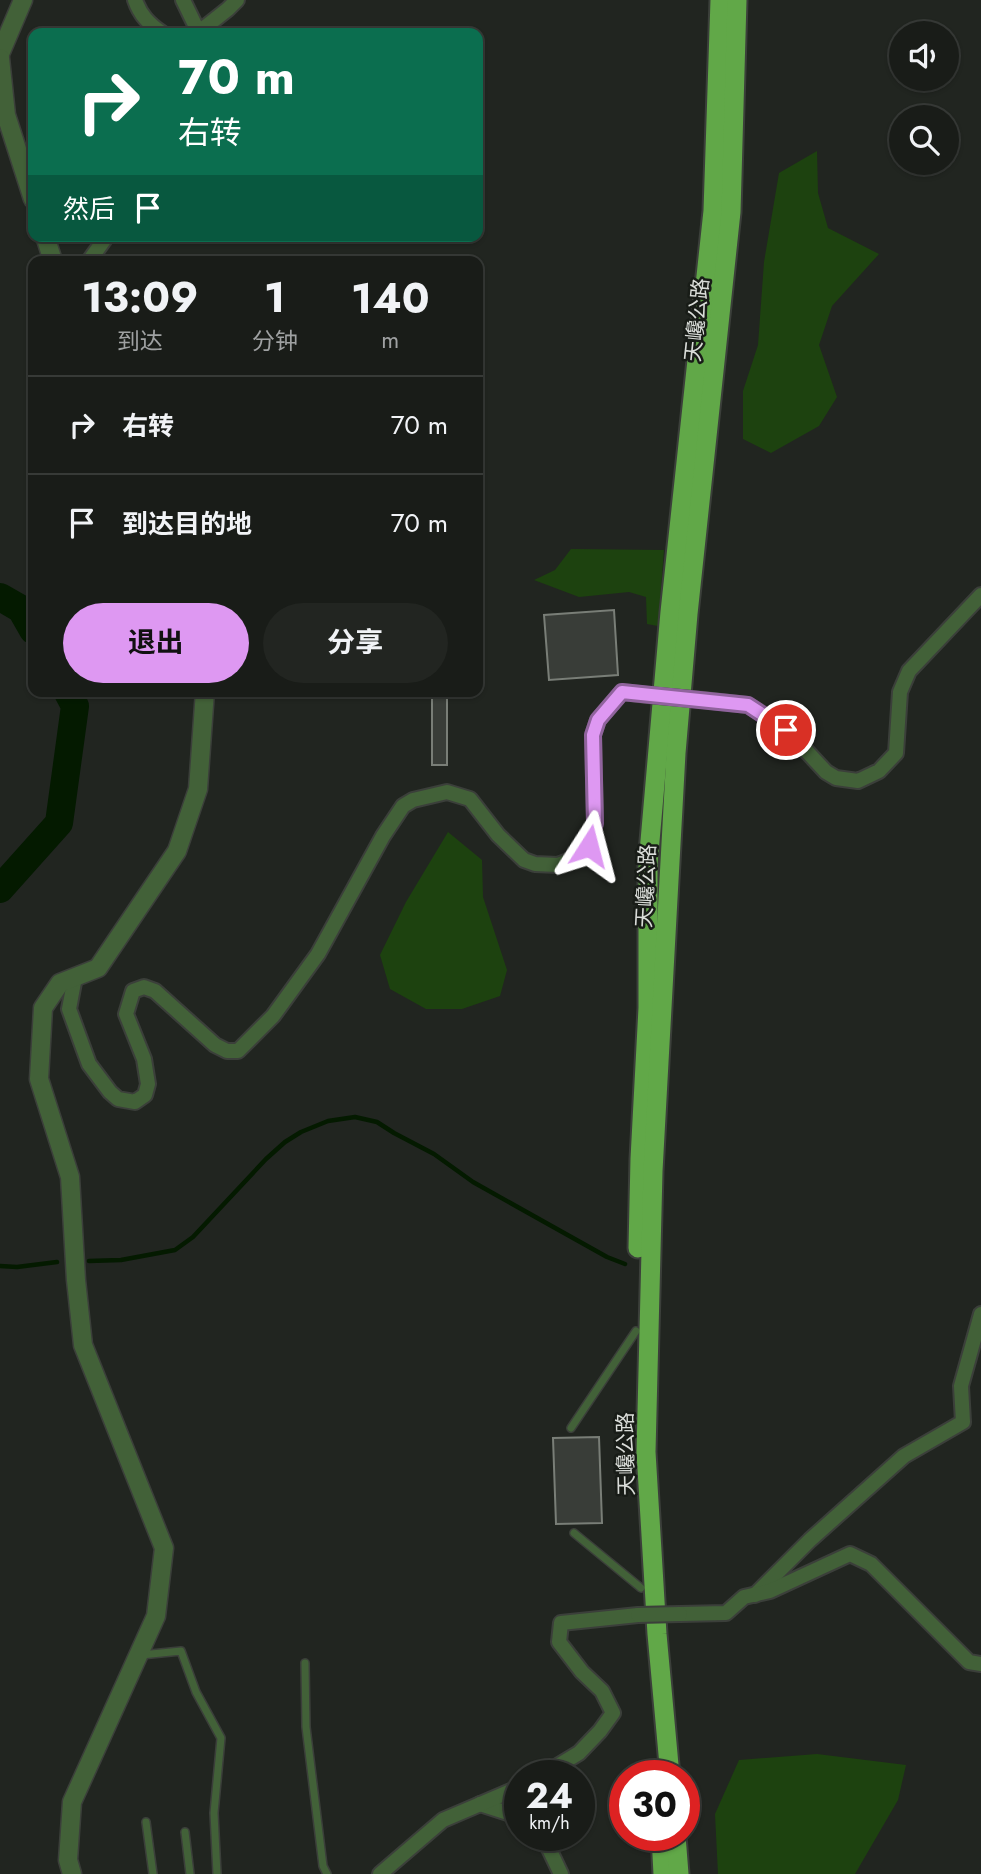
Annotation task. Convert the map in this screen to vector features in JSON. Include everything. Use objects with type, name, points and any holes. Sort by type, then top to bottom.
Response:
[{"type":"highway","name":"天巉公路","points":[[656,1760],[648,1643],[641,1588],[637,1459],[636,1331],[640,1159],[648,1008],[648,864],[670,612],[713,211],[720,0]]},
{"type":"highway","name":"天巉公路","points":[[669,1760],[657,1634],[646,1451],[653,1171],[688,614],[731,212],[737,0]]},
{"type":"highway","points":[[662,1851],[663,1874]]},
{"type":"highway","points":[[677,1851],[679,1874]]},
{"type":"street","points":[[23,0],[0,56],[6,115],[28,183]]},
{"type":"street","points":[[135,0],[148,23],[155,28]]},
{"type":"street","points":[[183,0],[197,28]]},
{"type":"street","points":[[205,28],[237,0]]},
{"type":"street","points":[[75,977],[69,1009],[89,1063],[118,1100],[135,1102],[145,1095],[148,1084],[144,1059],[126,1014],[133,991],[144,986],[155,991],[215,1045],[226,1051],[238,1051],[273,1016],[318,954],[383,836],[403,806],[413,800],[447,792],[470,799],[498,835],[524,860],[535,864],[558,865],[581,856],[589,846],[595,823],[593,735],[598,720],[622,692],[748,705],[786,730],[826,772],[836,778],[858,781],[879,771],[896,753],[900,692],[909,671],[981,595]]},
{"type":"street","points":[[72,1874],[68,1860],[72,1802],[156,1616],[163,1548],[83,1345],[70,1177],[39,1079],[43,1007],[60,983],[98,968],[177,851],[198,789],[205,697]]},
{"type":"street","points":[[755,1595],[810,1540],[904,1456],[963,1422],[961,1386],[981,1314]]},
{"type":"street","points":[[567,1760],[579,1753],[613,1713],[603,1691],[582,1672],[559,1642],[561,1623],[638,1615],[726,1613],[744,1597],[771,1591],[850,1554],[870,1564],[969,1662],[981,1664]]},
{"type":"street","points":[[380,1874],[443,1820],[504,1794]]},
{"type":"street","points":[[480,1804],[504,1812]]},
{"type":"street","points":[[550,1851],[561,1874]]},
{"type":"lane","points":[[571,1428],[636,1331]]},
{"type":"lane","points":[[574,1533],[641,1588]]},
{"type":"lane","points":[[139,1655],[181,1651],[196,1692],[221,1738],[214,1814],[217,1874]]},
{"type":"lane","points":[[305,1663],[306,1727],[323,1866],[327,1874]]},
{"type":"lane","points":[[146,1822],[153,1874]]},
{"type":"lane","points":[[185,1832],[190,1874]]},
{"type":"green space","points":[[817,151],[818,193],[828,228],[879,254],[832,306],[819,345],[837,397],[819,426],[771,453],[743,439],[743,391],[758,345],[764,262],[779,173]]},
{"type":"green space","points":[[571,549],[664,550],[658,626],[647,624],[646,597],[629,592],[579,597],[534,580],[555,570]]},
{"type":"green space","points":[[448,832],[482,860],[483,897],[507,970],[500,996],[462,1009],[426,1009],[390,989],[380,955],[406,902]]},
{"type":"green space","points":[[817,1754],[906,1765],[898,1800],[855,1874],[718,1874],[715,1814],[739,1760]]},
{"type":"building","points":[[614,610],[618,675],[549,680],[544,615]]},
{"type":"building","points":[[432,697],[447,697],[447,765],[432,765]]},
{"type":"building","points":[[599,1437],[602,1523],[556,1524],[553,1438]]},
{"type":"waterway","points":[[0,597],[21,609],[28,621]]},
{"type":"waterway","points":[[0,889],[59,823],[75,706],[70,697]]},
{"type":"waterway","points":[[89,1261],[121,1260],[175,1250],[193,1237],[285,1142],[328,1121],[355,1117],[377,1122],[434,1154],[473,1182],[607,1257],[625,1264]]},
{"type":"waterway","points":[[0,1266],[17,1267],[57,1262]]},
{"type":"route","points":[[589,846],[595,823],[593,735],[598,720],[622,692],[748,705],[786,730]]}]
